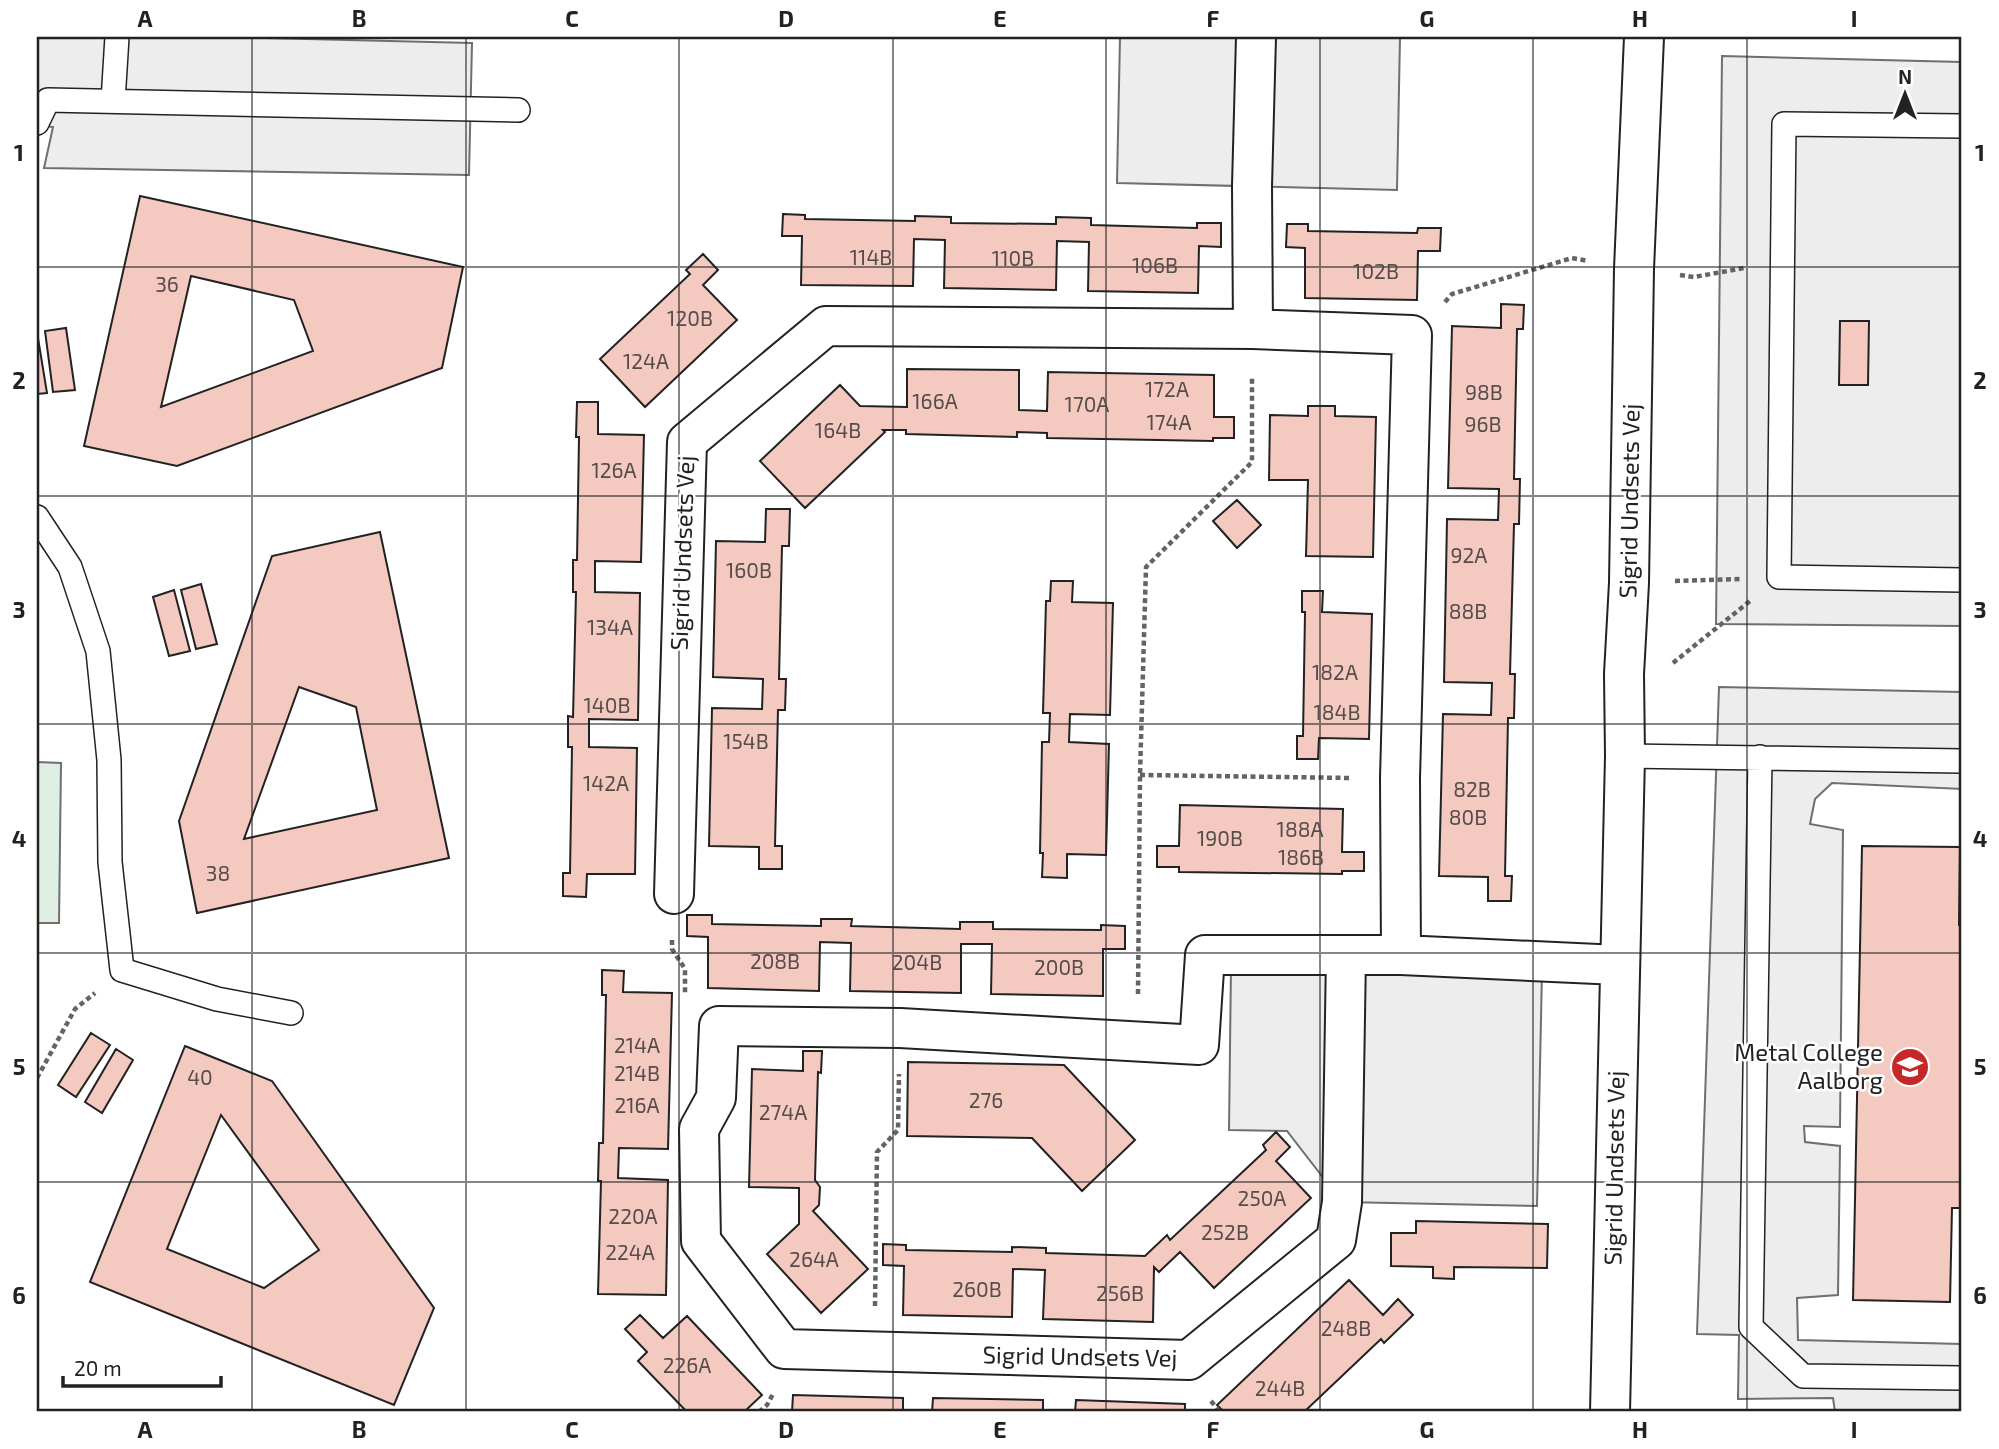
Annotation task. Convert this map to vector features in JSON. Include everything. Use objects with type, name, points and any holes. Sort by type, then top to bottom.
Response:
[{"type":"street","points":[[1253,329],[1252,186],[1256,37]]},
{"type":"street","name":"Sigrid Undsets Vej","points":[[1610,1412],[1634,269],[1644,37]]},
{"type":"street","name":"Sigrid Undsets Vej","points":[[674,894],[687,442],[826,326],[1253,329],[1412,335]]},
{"type":"street","points":[[1401,955],[1400,778],[1412,335]]},
{"type":"street","points":[[719,1026],[900,1028],[1199,1045],[1205,955],[1401,955],[1619,965]]},
{"type":"street","name":"Sigrid Undsets Vej","points":[[719,1026],[716,1098],[699,1129],[701,1241],[784,1349],[1189,1360],[1336,1240],[1342,1202],[1346,955]]},
{"type":"lane","points":[[113,101],[117,37]]},
{"type":"lane","points":[[37,123],[48,100],[518,110]]},
{"type":"lane","points":[[1962,126],[1784,124],[1779,577],[1962,580]]},
{"type":"lane","points":[[37,517],[70,567],[98,651],[108,760],[110,862],[122,971],[217,999],[290,1013]]},
{"type":"lane","points":[[1625,756],[1962,761]]},
{"type":"lane","points":[[1760,757],[1751,1327],[1803,1376],[1962,1378]]},
{"type":"path","points":[[1412,335],[1452,294],[1572,258],[1694,277],[1782,260]]},
{"type":"path","points":[[1138,1042],[1140,775],[1146,567],[1252,462],[1253,329]]},
{"type":"path","points":[[1629,583],[1779,577]]},
{"type":"path","points":[[1624,674],[1675,663],[1779,577]]},
{"type":"path","points":[[1140,775],[1400,778]]},
{"type":"path","points":[[674,894],[672,950],[685,969],[685,1004],[719,1026]]},
{"type":"path","points":[[37,1078],[75,1009],[122,971]]},
{"type":"path","points":[[874,1351],[877,1152],[898,1130],[900,1028]]},
{"type":"green space","points":[[37,762],[61,763],[59,923],[37,923]]},
{"type":"shaded area","points":[[37,37],[227,37],[472,43],[469,175],[44,168],[53,127],[37,125]]},
{"type":"shaded area","points":[[1120,37],[1400,37],[1397,190],[1117,183]]},
{"type":"shaded area","points":[[1722,56],[1962,62],[1962,626],[1716,624]]},
{"type":"shaded area","points":[[1719,687],[1962,692],[1962,789],[1832,783],[1815,799],[1810,824],[1843,830],[1840,1127],[1804,1126],[1805,1142],[1840,1146],[1838,1295],[1797,1298],[1798,1340],[1962,1344],[1962,1412],[1835,1412],[1833,1398],[1738,1399],[1739,1335],[1697,1334]]},
{"type":"shaded area","points":[[1231,966],[1542,972],[1537,1206],[1342,1202],[1287,1131],[1229,1130]]},
{"type":"building","points":[[140,196],[463,267],[442,368],[177,466],[84,446]],"holes":[[[191,276],[294,300],[313,351],[161,407]]]},
{"type":"building","points":[[783,214],[805,215],[805,219],[915,221],[915,216],[951,217],[951,223],[1056,224],[1056,217],[1091,218],[1091,225],[1197,228],[1197,223],[1221,223],[1221,247],[1199,246],[1198,293],[1088,291],[1089,242],[1057,241],[1056,290],[944,288],[945,240],[914,239],[913,286],[801,285],[802,236],[782,236]]},
{"type":"building","points":[[1287,224],[1308,224],[1308,231],[1417,233],[1418,228],[1441,228],[1440,251],[1418,251],[1417,300],[1305,298],[1305,248],[1286,247]]},
{"type":"building","points":[[703,254],[718,270],[703,285],[737,320],[645,407],[600,359],[690,274],[686,270]]},
{"type":"building","points":[[1501,304],[1524,305],[1523,329],[1517,329],[1514,479],[1520,479],[1519,524],[1514,524],[1510,674],[1515,674],[1514,718],[1508,718],[1505,876],[1512,876],[1511,901],[1488,901],[1488,877],[1439,876],[1443,714],[1491,715],[1492,683],[1444,682],[1447,519],[1498,520],[1499,489],[1448,488],[1452,326],[1501,328]]},
{"type":"building","points":[[1840,321],[1869,321],[1868,385],[1839,385]]},
{"type":"building","points":[[66,328],[75,390],[53,392],[45,331]]},
{"type":"building","points":[[37,332],[47,393],[37,394]]},
{"type":"building","points":[[907,369],[1019,370],[1019,410],[1047,411],[1048,372],[1214,375],[1214,417],[1234,417],[1234,438],[1213,438],[1213,441],[1047,438],[1047,433],[1017,432],[1017,437],[906,434],[906,430],[883,430],[885,432],[805,508],[760,461],[840,385],[860,406],[907,407]]},
{"type":"building","points":[[577,402],[598,402],[598,434],[644,435],[641,562],[595,561],[595,592],[640,593],[638,720],[589,719],[589,747],[637,748],[635,874],[587,874],[586,897],[563,896],[563,873],[570,873],[572,747],[568,747],[568,716],[573,717],[576,592],[573,592],[573,560],[577,560],[579,437],[576,437]]},
{"type":"building","points":[[1308,406],[1335,406],[1335,416],[1376,417],[1373,557],[1306,556],[1308,480],[1269,480],[1270,415],[1308,416]]},
{"type":"building","points":[[1237,500],[1261,525],[1237,548],[1213,521]]},
{"type":"building","points":[[766,509],[790,509],[789,546],[782,546],[779,679],[786,679],[785,710],[778,710],[775,846],[782,846],[782,869],[759,869],[759,847],[709,846],[712,708],[762,709],[763,679],[713,677],[716,541],[765,542]]},
{"type":"building","points":[[380,532],[449,858],[197,913],[179,821],[272,556]],"holes":[[[299,687],[356,707],[377,810],[244,839]]]},
{"type":"building","points":[[1051,581],[1073,581],[1072,602],[1113,603],[1110,715],[1070,714],[1069,742],[1109,744],[1106,855],[1067,854],[1067,878],[1042,877],[1043,853],[1040,853],[1042,742],[1049,742],[1050,713],[1043,713],[1046,601],[1050,601]]},
{"type":"building","points":[[201,584],[217,644],[196,649],[181,590]]},
{"type":"building","points":[[174,590],[190,651],[169,656],[153,597]]},
{"type":"building","points":[[1302,591],[1323,591],[1322,612],[1372,614],[1369,739],[1319,738],[1318,759],[1297,759],[1297,736],[1303,736],[1305,612],[1302,612]]},
{"type":"building","points":[[1180,805],[1343,809],[1342,852],[1364,852],[1364,871],[1342,871],[1342,874],[1179,872],[1179,867],[1157,867],[1157,846],[1179,846]]},
{"type":"building","name":"Metal College Aalborg","points":[[1862,846],[1960,847],[1962,1208],[1952,1208],[1950,1302],[1853,1300]]},
{"type":"building","points":[[687,915],[712,915],[712,924],[821,926],[821,919],[852,919],[851,926],[960,929],[960,922],[993,922],[993,929],[1101,930],[1101,925],[1125,926],[1125,949],[1103,949],[1103,996],[991,994],[992,944],[961,944],[961,993],[850,991],[851,943],[820,942],[819,991],[708,988],[708,937],[687,936]]},
{"type":"building","points":[[602,970],[624,971],[623,992],[672,993],[668,1149],[619,1148],[618,1178],[668,1180],[666,1295],[598,1294],[601,1181],[598,1181],[599,1143],[603,1143],[606,995],[602,995]]},
{"type":"building","points":[[91,1033],[110,1045],[76,1097],[58,1085]]},
{"type":"building","points":[[185,1046],[272,1081],[434,1308],[394,1405],[90,1282]],"holes":[[[221,1115],[319,1250],[264,1288],[167,1249]]]},
{"type":"building","points":[[116,1049],[133,1060],[102,1113],[85,1102]]},
{"type":"building","points":[[803,1051],[822,1051],[821,1073],[818,1072],[815,1180],[820,1187],[819,1205],[813,1211],[868,1269],[821,1313],[767,1254],[799,1224],[799,1188],[749,1187],[752,1069],[803,1071]]},
{"type":"building","points":[[908,1062],[1064,1065],[1135,1140],[1082,1191],[1032,1138],[907,1136]]},
{"type":"building","points":[[1276,1132],[1290,1147],[1276,1161],[1311,1198],[1214,1288],[1180,1252],[1159,1272],[1154,1267],[1153,1322],[1043,1319],[1045,1270],[1013,1269],[1012,1317],[903,1315],[904,1266],[883,1265],[883,1244],[906,1245],[906,1250],[1012,1252],[1012,1247],[1046,1248],[1046,1253],[1145,1256],[1167,1235],[1170,1240],[1266,1150],[1263,1145]]},
{"type":"building","points":[[1416,1221],[1548,1224],[1547,1268],[1454,1267],[1454,1279],[1433,1278],[1433,1267],[1391,1266],[1391,1233],[1416,1233]]},
{"type":"building","points":[[1349,1280],[1383,1315],[1398,1299],[1413,1315],[1384,1343],[1381,1339],[1304,1412],[1224,1412],[1217,1405]]},
{"type":"building","points":[[640,1315],[663,1338],[687,1316],[762,1395],[744,1412],[687,1412],[638,1361],[647,1352],[625,1329]]},
{"type":"building","points":[[793,1395],[903,1398],[903,1412],[792,1412]]},
{"type":"building","points":[[933,1398],[1043,1400],[1043,1412],[932,1412]]},
{"type":"building","points":[[1076,1400],[1185,1404],[1185,1412],[1075,1412]]},
{"type":"place","name":"Metal College Aalborg","points":[[1910,1067]]}]
